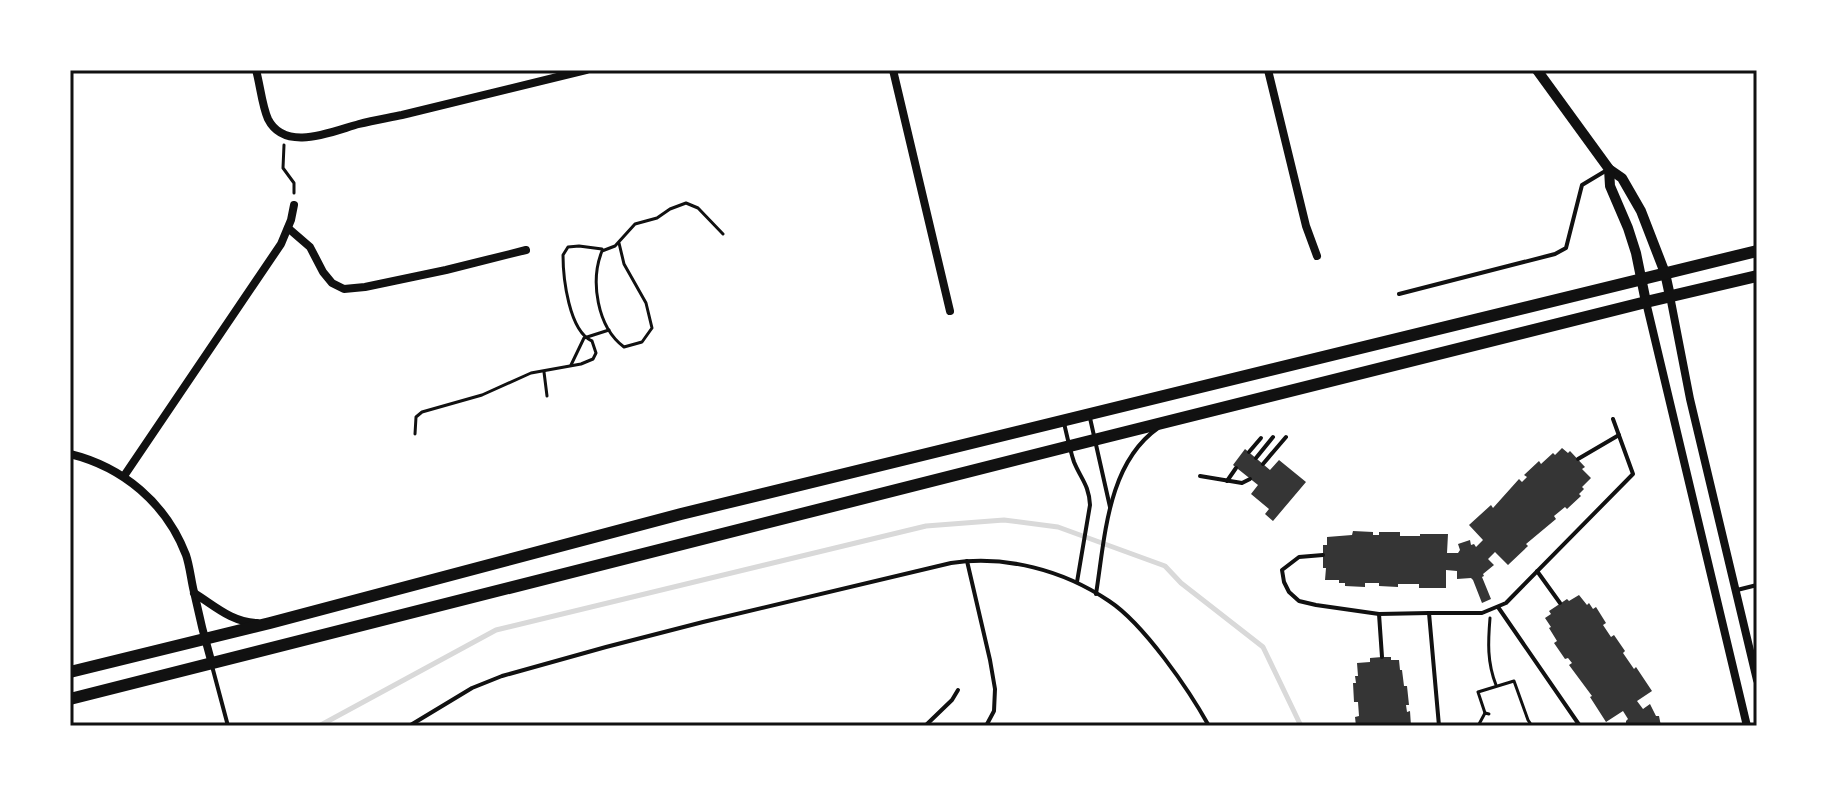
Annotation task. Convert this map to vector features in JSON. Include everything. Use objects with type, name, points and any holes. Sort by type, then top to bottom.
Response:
[{"type":"main road","points":[[70,672],[205,640],[681,514],[1757,251]]},
{"type":"main road","points":[[70,699],[1757,276]]},
{"type":"street","points":[[256,70],[268,119],[279,133],[295,138],[312,137],[586,70]]},
{"type":"street","points":[[893,70],[950,311]]},
{"type":"street","points":[[1268,70],[1306,226],[1317,256]]},
{"type":"street","points":[[1537,70],[1609,169],[1622,178],[1641,211],[1665,273],[1690,399],[1735,591],[1754,654],[1757,680]]},
{"type":"street","points":[[1609,169],[1610,186],[1628,228],[1642,279],[1747,726]]},
{"type":"street","points":[[124,476],[281,244],[294,205]]},
{"type":"street","points":[[288,228],[310,247],[332,283],[344,289],[446,270],[526,250]]},
{"type":"street","points":[[70,454],[92,459],[124,476],[141,489],[172,527],[186,556],[212,664]]},
{"type":"street","points":[[194,593],[225,615],[251,623],[270,623]]},
{"type":"lane","points":[[1399,294],[1555,254],[1566,248],[1582,185],[1609,169]]},
{"type":"lane","points":[[1089,414],[1110,509]]},
{"type":"lane","points":[[1323,555],[1299,557],[1282,570],[1289,592],[1299,601],[1379,614],[1482,613],[1498,607],[1506,603],[1633,474],[1613,419]]},
{"type":"lane","points":[[1063,420],[1075,465],[1087,485],[1090,505],[1077,582]]},
{"type":"lane","points":[[1096,594],[1110,509],[1120,477],[1144,439],[1166,422]]},
{"type":"lane","points":[[1578,459],[1619,435]]},
{"type":"lane","points":[[1256,458],[1273,437]]},
{"type":"lane","points":[[1263,464],[1286,437]]},
{"type":"lane","points":[[1249,452],[1261,438]]},
{"type":"lane","points":[[1227,481],[1236,468]]},
{"type":"lane","points":[[1236,482],[1243,474]]},
{"type":"lane","points":[[1200,476],[1236,482],[1250,479]]},
{"type":"lane","points":[[967,561],[995,689],[994,711],[986,726]]},
{"type":"lane","points":[[409,726],[465,692],[502,676],[703,622],[967,561],[1011,563],[1056,574],[1110,601],[1141,631],[1190,694],[1209,726]]},
{"type":"lane","points":[[1537,571],[1560,603]]},
{"type":"lane","points":[[1735,591],[1757,585]]},
{"type":"lane","points":[[1498,607],[1580,726]]},
{"type":"lane","points":[[1429,613],[1439,726]]},
{"type":"lane","points":[[1379,614],[1382,657]]},
{"type":"lane","points":[[212,664],[228,726]]},
{"type":"lane","points":[[925,726],[958,690]]},
{"type":"path","points":[[286,135],[283,168],[294,183],[294,205]]},
{"type":"path","points":[[619,243],[624,264],[646,303],[652,328],[642,342],[624,347],[604,322],[596,281],[597,262],[602,251],[619,243],[635,224],[657,218],[686,203],[698,208],[723,234]]},
{"type":"path","points":[[415,434],[416,417],[422,412],[482,395],[520,377],[593,359],[596,353],[592,341],[584,338],[572,314],[563,255],[568,247],[605,250]]},
{"type":"path","points":[[571,365],[584,338],[609,330]]},
{"type":"path","points":[[544,371],[547,396]]},
{"type":"path","points":[[1490,610],[1488,651],[1497,686]]},
{"type":"path","points":[[1478,726],[1487,713],[1478,692],[1514,681],[1532,726]]},
{"type":"building","points":[[1562,448],[1568,453],[1570,451],[1591,478],[1582,487],[1581,496],[1554,516],[1556,519],[1526,544],[1528,546],[1508,565],[1495,552],[1488,559],[1494,565],[1482,577],[1491,599],[1482,603],[1473,580],[1457,579],[1457,571],[1446,570],[1446,588],[1419,588],[1419,584],[1379,586],[1379,583],[1365,583],[1365,587],[1345,586],[1339,580],[1325,580],[1323,545],[1327,545],[1327,537],[1352,535],[1353,531],[1373,532],[1373,535],[1400,532],[1400,536],[1448,534],[1447,553],[1458,553],[1458,544],[1470,540],[1471,545],[1476,547],[1483,540],[1469,525],[1491,505],[1493,508],[1519,479],[1522,482],[1527,477],[1524,475],[1539,461],[1541,464]]},
{"type":"building","points":[[1245,449],[1270,470],[1279,460],[1306,482],[1273,521],[1265,514],[1269,509],[1251,494],[1258,485],[1233,465]]},
{"type":"building","points":[[1579,595],[1587,605],[1589,603],[1593,609],[1596,607],[1611,637],[1614,635],[1625,651],[1623,653],[1652,691],[1637,701],[1643,709],[1650,704],[1659,716],[1661,726],[1618,726],[1628,719],[1623,711],[1606,722],[1592,696],[1569,665],[1572,663],[1565,659],[1554,643],[1557,641],[1545,618],[1551,614],[1549,611]]},
{"type":"building","points":[[1391,657],[1391,660],[1399,660],[1404,686],[1407,686],[1409,705],[1406,705],[1407,712],[1410,711],[1411,726],[1356,726],[1355,717],[1359,716],[1358,702],[1354,702],[1353,683],[1356,683],[1355,676],[1358,676],[1357,663],[1370,662],[1370,658]]},
{"type":"waterway","points":[[319,726],[496,630],[926,526],[1004,520],[1058,527],[1165,566],[1181,583],[1263,647],[1301,726]]}]
